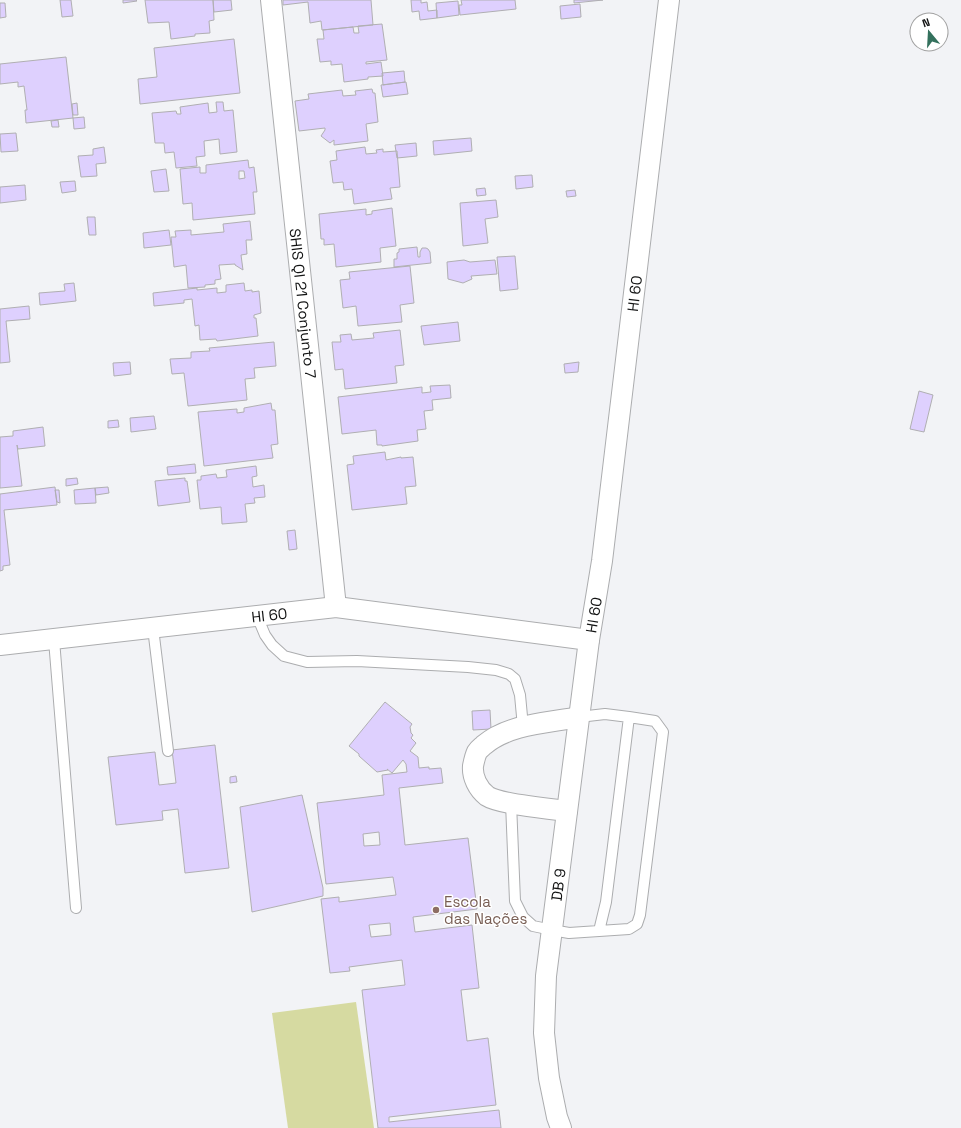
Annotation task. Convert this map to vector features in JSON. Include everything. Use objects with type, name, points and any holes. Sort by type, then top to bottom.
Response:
[{"type":"street","name":"SHIS QI 21 Conjunto 7","points":[[271,0],[336,607]]},
{"type":"street","name":"HI 60","points":[[0,645],[336,607],[589,640],[602,561],[669,0]]},
{"type":"street","name":"DB 9","points":[[558,1126],[549,1078],[544,1033],[546,976],[589,640]]},
{"type":"street","points":[[567,811],[511,803],[486,796],[478,787],[473,770],[474,759],[478,751],[492,739],[506,731],[579,717]]},
{"type":"lane","points":[[257,616],[265,635],[272,645],[284,656],[307,662],[357,661],[468,667],[496,670],[509,674],[515,680],[520,695],[523,727]]},
{"type":"lane","points":[[153,628],[168,751]]},
{"type":"lane","points":[[54,640],[76,908]]},
{"type":"lane","points":[[511,803],[515,901],[523,917],[533,926],[569,933],[629,929],[637,924],[640,915],[663,732],[654,721],[605,714],[579,717]]},
{"type":"lane","points":[[599,931],[606,902],[629,717]]},
{"type":"green space","points":[[356,1002],[374,1128],[288,1128],[272,1013]]},
{"type":"building","points":[[60,0],[71,0],[73,16],[62,17]]},
{"type":"building","points":[[123,0],[136,0],[137,1],[123,3]]},
{"type":"building","points":[[145,0],[213,0],[214,20],[209,21],[210,33],[195,34],[195,36],[171,39],[169,22],[148,23]]},
{"type":"building","points":[[213,0],[231,0],[232,10],[214,12]]},
{"type":"building","points":[[283,0],[371,0],[373,25],[322,30],[321,21],[310,23],[308,2],[283,5]]},
{"type":"building","points":[[411,0],[421,0],[421,3],[427,2],[428,11],[437,10],[437,18],[420,20],[419,11],[412,12]]},
{"type":"building","points":[[461,0],[515,0],[516,9],[460,15],[459,5],[462,5]]},
{"type":"building","points":[[574,0],[603,0],[574,3]]},
{"type":"building","points":[[458,1],[459,15],[437,18],[436,3]]},
{"type":"building","points":[[0,3],[5,3],[6,17],[0,18]]},
{"type":"building","points":[[580,4],[581,17],[561,19],[560,6]]},
{"type":"building","points":[[382,24],[387,60],[366,62],[366,64],[381,62],[383,76],[368,77],[368,79],[344,82],[342,64],[331,65],[331,61],[320,62],[317,39],[324,39],[323,30],[353,27],[354,33],[359,33],[358,26]]},
{"type":"building","points":[[234,39],[240,93],[140,104],[138,79],[157,77],[154,48]]},
{"type":"building","points":[[66,57],[73,118],[26,123],[25,110],[27,110],[24,86],[18,87],[18,82],[0,84],[0,64]]},
{"type":"building","points":[[404,71],[405,82],[383,85],[382,73]]},
{"type":"building","points":[[406,82],[408,94],[383,97],[381,85]]},
{"type":"building","points":[[372,89],[373,93],[375,93],[378,122],[366,124],[368,141],[334,145],[334,140],[330,143],[321,136],[325,128],[299,131],[295,101],[309,99],[308,94],[342,90],[343,96],[356,95],[355,91]]},
{"type":"building","points":[[216,102],[223,102],[224,111],[233,110],[237,152],[220,154],[219,139],[204,141],[205,156],[196,157],[197,166],[176,168],[174,152],[165,153],[164,143],[155,143],[152,113],[176,111],[177,114],[181,114],[180,107],[208,103],[209,113],[217,112]]},
{"type":"building","points":[[77,103],[78,115],[73,115],[72,104]]},
{"type":"building","points":[[84,117],[85,128],[74,129],[73,118]]},
{"type":"building","points":[[58,120],[59,127],[52,127],[51,121]]},
{"type":"building","points":[[16,133],[18,151],[1,152],[0,134]]},
{"type":"building","points":[[471,138],[472,151],[434,155],[433,141]]},
{"type":"building","points":[[416,143],[417,156],[397,158],[395,145]]},
{"type":"building","points":[[104,147],[106,163],[96,164],[97,176],[81,177],[78,156],[93,155],[93,149]]},
{"type":"building","points":[[365,147],[366,154],[377,153],[376,150],[383,149],[383,152],[397,151],[400,187],[390,188],[392,199],[354,204],[352,189],[344,190],[343,182],[333,183],[330,161],[337,160],[336,151]]},
{"type":"building","points":[[248,160],[249,168],[254,167],[257,192],[253,192],[255,214],[193,220],[192,203],[183,204],[180,169],[200,167],[200,173],[206,173],[206,165]],"holes":[[[239,171],[244,171],[245,178],[239,179]]]},
{"type":"building","points":[[166,169],[169,191],[154,192],[151,171]]},
{"type":"building","points":[[532,175],[533,187],[516,189],[515,176]]},
{"type":"building","points":[[75,181],[76,191],[62,193],[60,182]]},
{"type":"building","points":[[25,185],[26,200],[0,203],[0,187]]},
{"type":"building","points":[[485,188],[486,195],[477,196],[476,189]]},
{"type":"building","points":[[575,190],[576,196],[567,197],[566,191]]},
{"type":"building","points":[[496,200],[498,217],[485,219],[488,243],[463,246],[460,203]]},
{"type":"building","points":[[392,208],[396,246],[380,248],[381,262],[336,267],[334,244],[324,245],[324,239],[321,239],[319,214],[366,209],[366,215],[372,214],[372,211]]},
{"type":"building","points":[[87,217],[95,217],[96,235],[89,235]]},
{"type":"building","points":[[250,221],[252,240],[246,240],[247,254],[241,255],[243,270],[235,264],[219,265],[221,279],[215,280],[215,284],[205,285],[205,287],[188,288],[186,265],[174,267],[171,237],[176,237],[175,231],[191,230],[191,235],[224,232],[223,224]]},
{"type":"building","points":[[169,230],[171,245],[144,248],[143,233]]},
{"type":"building","points":[[417,247],[418,257],[420,257],[422,248],[428,249],[430,252],[431,263],[394,267],[394,259],[397,259],[399,249]]},
{"type":"building","points":[[515,256],[518,289],[500,291],[497,257]]},
{"type":"building","points":[[464,260],[470,262],[495,260],[497,274],[471,276],[472,279],[463,283],[448,279],[447,262]]},
{"type":"building","points":[[410,266],[414,303],[400,305],[402,322],[358,326],[356,306],[343,308],[340,280],[350,279],[349,272]]},
{"type":"building","points":[[74,283],[76,301],[40,305],[39,293],[65,291],[64,284]]},
{"type":"building","points":[[244,283],[245,291],[259,291],[261,313],[254,315],[254,318],[256,318],[258,336],[217,341],[216,339],[200,340],[199,325],[195,326],[192,299],[184,300],[184,303],[154,306],[153,293],[197,288],[197,290],[217,288],[217,293],[226,292],[226,285]]},
{"type":"building","points":[[29,306],[30,319],[6,321],[10,362],[0,363],[0,309]]},
{"type":"building","points":[[458,322],[460,341],[424,345],[421,326]]},
{"type":"building","points":[[400,330],[404,365],[395,366],[397,383],[345,389],[343,369],[335,370],[332,342],[341,342],[340,335],[351,334],[352,340],[374,338],[373,333]]},
{"type":"building","points":[[274,342],[276,366],[254,368],[255,378],[245,379],[247,400],[188,406],[184,373],[172,374],[170,359],[191,358],[191,352],[210,351],[209,348]]},
{"type":"building","points":[[130,362],[131,374],[114,376],[113,363]]},
{"type":"building","points":[[579,362],[578,372],[565,373],[564,364]]},
{"type":"building","points":[[450,385],[451,398],[432,400],[433,410],[424,411],[426,429],[417,430],[418,441],[382,446],[377,445],[376,430],[342,434],[338,397],[422,387],[422,393],[431,392],[430,386]]},
{"type":"building","points":[[919,391],[933,395],[924,432],[910,429]]},
{"type":"building","points":[[271,403],[272,410],[275,410],[278,444],[271,445],[273,458],[204,466],[198,412],[237,409],[237,413],[244,412],[244,408]]},
{"type":"building","points":[[154,416],[156,429],[131,432],[130,418]]},
{"type":"building","points":[[118,420],[119,427],[108,428],[108,421]]},
{"type":"building","points":[[43,427],[45,446],[18,449],[17,445],[22,486],[0,488],[0,437],[13,436],[13,431]]},
{"type":"building","points":[[385,452],[386,460],[401,457],[413,457],[416,486],[405,487],[407,504],[352,510],[347,465],[354,464],[353,456]]},
{"type":"building","points":[[195,464],[196,473],[168,475],[167,467]]},
{"type":"building","points":[[256,466],[257,476],[252,477],[253,487],[264,485],[265,497],[254,498],[255,503],[245,504],[247,522],[222,524],[221,507],[200,509],[197,480],[201,480],[201,476],[216,474],[217,478],[227,477],[226,470]]},
{"type":"building","points":[[77,478],[78,484],[66,486],[66,479]]},
{"type":"building","points":[[185,478],[185,481],[187,481],[190,502],[158,506],[155,481]]},
{"type":"building","points":[[55,487],[57,505],[4,510],[10,565],[3,566],[3,570],[0,571],[0,494]]},
{"type":"building","points":[[108,487],[109,493],[96,495],[95,488]]},
{"type":"building","points":[[95,488],[96,503],[75,504],[74,490]]},
{"type":"building","points":[[55,490],[59,490],[60,503],[57,502]]},
{"type":"building","points":[[295,530],[297,549],[289,550],[287,531]]},
{"type":"building","points":[[385,702],[412,724],[410,727],[413,735],[411,738],[416,743],[410,751],[418,757],[419,768],[441,768],[443,783],[399,788],[405,845],[468,838],[477,909],[413,917],[415,932],[472,925],[479,988],[461,990],[467,1041],[488,1038],[496,1105],[389,1117],[389,1122],[499,1110],[501,1128],[378,1128],[362,990],[405,985],[402,960],[349,967],[350,971],[330,973],[321,899],[339,897],[339,902],[396,895],[393,877],[326,884],[317,803],[384,795],[382,775],[407,772],[406,764],[403,760],[392,773],[387,769],[388,770],[377,772],[349,746]],"holes":[[[379,832],[380,845],[364,846],[363,834]],[[390,923],[391,935],[371,937],[369,925]]]},
{"type":"building","points":[[490,710],[491,729],[473,730],[472,711]]},
{"type":"building","points":[[215,745],[229,868],[185,873],[178,809],[162,811],[163,820],[116,825],[108,757],[155,752],[159,785],[176,783],[172,750]]},
{"type":"building","points":[[236,776],[237,782],[230,783],[230,777]]},
{"type":"building","points":[[302,795],[323,888],[323,896],[252,912],[240,807]]},
{"type":"place","name":"Escola das Nações","points":[[436,910]]}]
